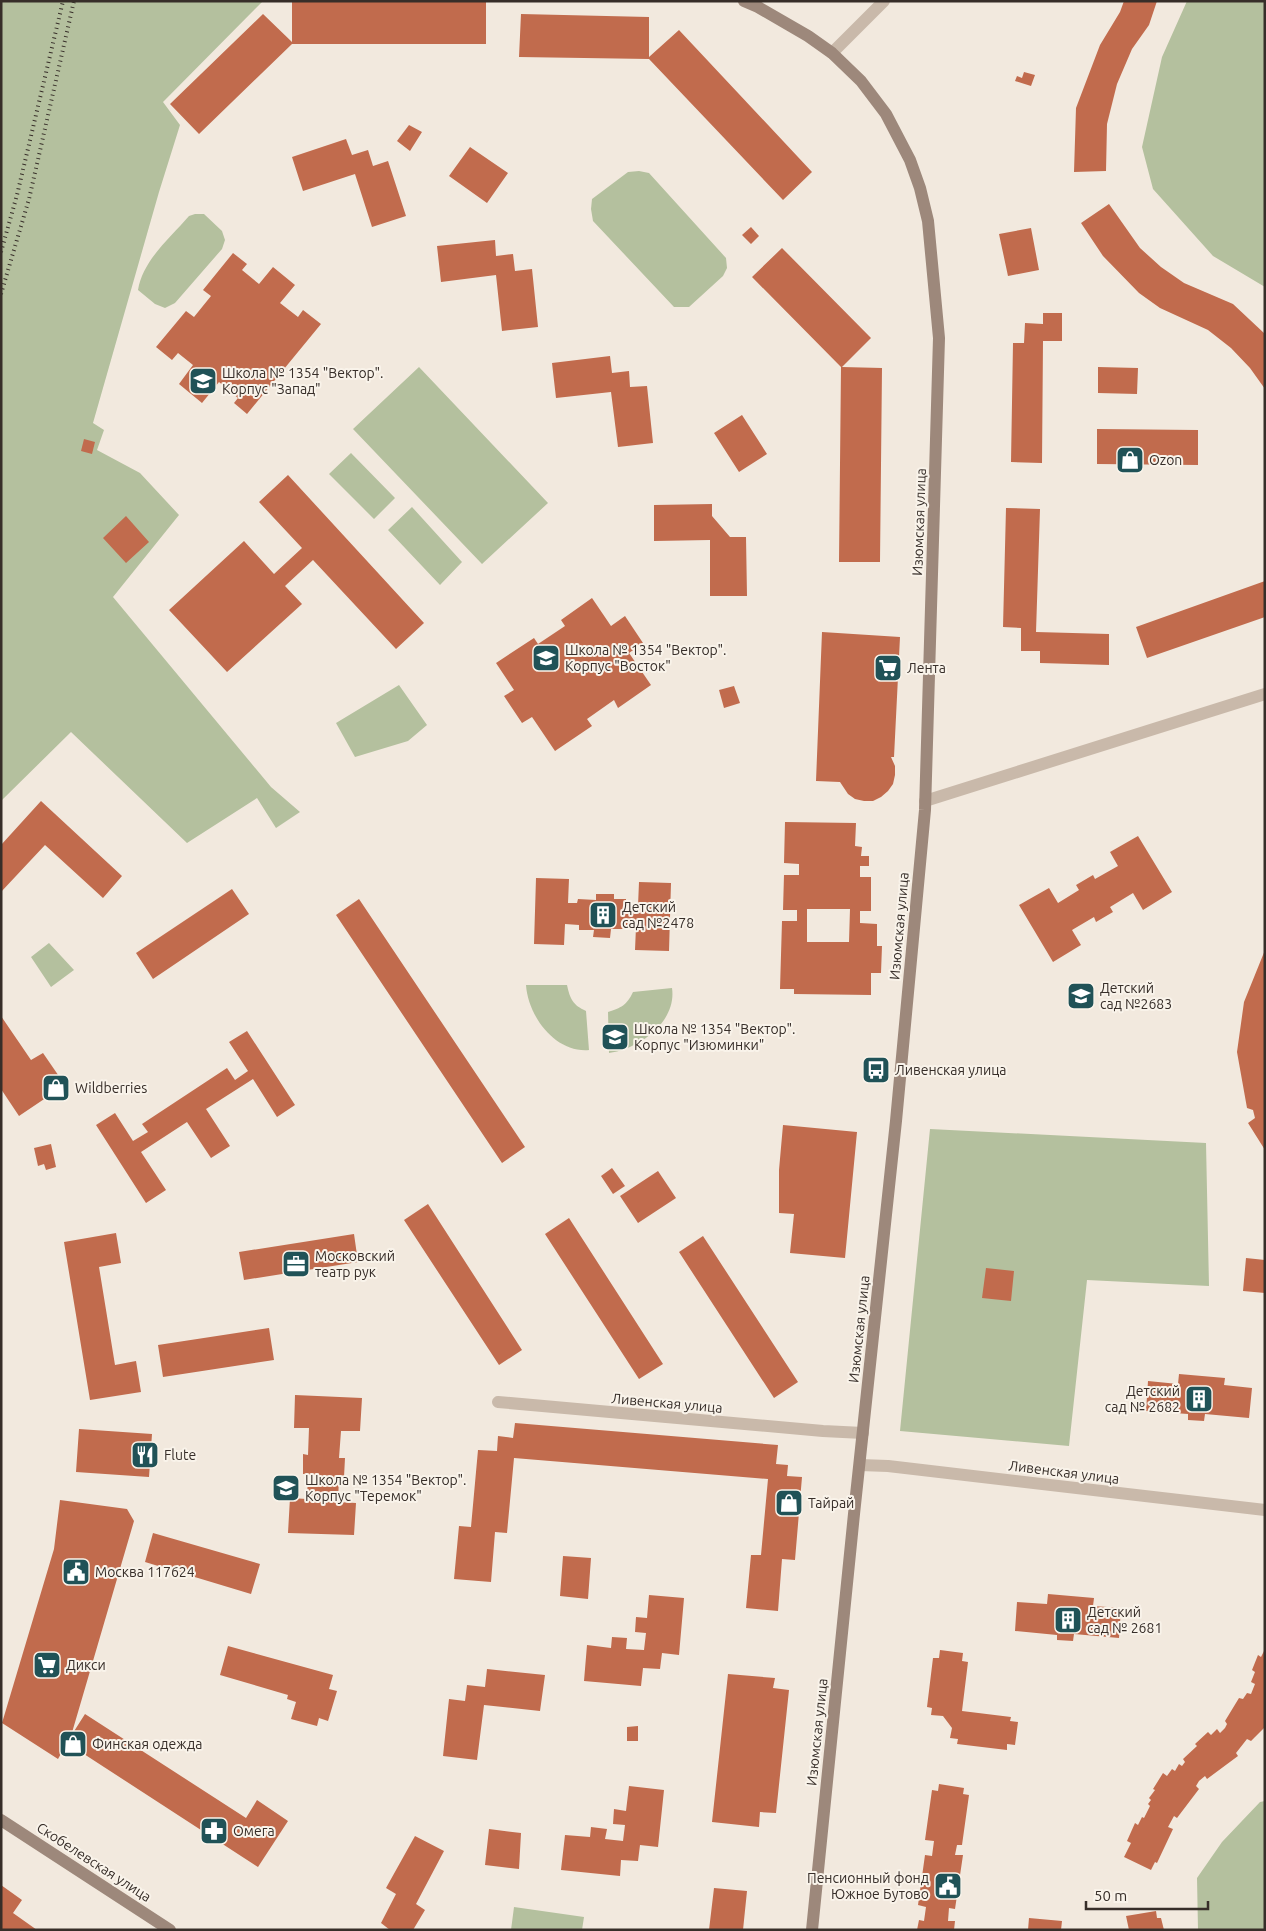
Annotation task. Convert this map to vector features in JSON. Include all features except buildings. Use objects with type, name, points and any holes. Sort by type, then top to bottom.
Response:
[{"type":"street","name":"Изюмская улица","points":[[744,1],[808,36],[832,53],[861,81],[886,114],[910,160],[919,182],[928,221],[939,338],[925,801],[896,1121],[812,1930]]},
{"type":"street","points":[[832,53],[884,1]]},
{"type":"street","points":[[925,801],[1265,694]]},
{"type":"street","name":"Ливенская улица","points":[[498,1402],[773,1427],[863,1433]]},
{"type":"street","name":"Ливенская улица","points":[[860,1465],[888,1466],[1265,1510]]},
{"type":"street","name":"Скобелевская улица","points":[[1,1820],[170,1930]]},
{"type":"green space","points":[[1,1],[263,1],[163,102],[180,125],[93,423],[104,430],[97,450],[140,473],[179,515],[113,597],[271,787],[300,812],[276,828],[257,798],[187,843],[71,732],[1,801]]},
{"type":"green space","points":[[1187,1],[1265,1],[1265,287],[1213,256],[1153,189],[1142,147],[1162,57]]},
{"type":"green space","points":[[639,171],[649,173],[726,258],[727,268],[723,276],[689,307],[674,307],[593,221],[592,199],[628,172]]},
{"type":"green space","points":[[204,214],[222,231],[225,240],[222,249],[175,303],[165,308],[155,304],[138,290],[141,279],[145,269],[158,250],[189,216]]},
{"type":"green space","points":[[419,367],[548,503],[482,564],[353,429]]},
{"type":"green space","points":[[351,453],[395,498],[374,519],[329,474]]},
{"type":"green space","points":[[412,507],[462,562],[440,585],[388,530]]},
{"type":"green space","points":[[399,685],[427,725],[408,741],[355,757],[336,723]]},
{"type":"green space","points":[[49,943],[74,970],[51,987],[31,957]]},
{"type":"green space","points":[[526,985],[567,985],[573,1001],[586,1011],[589,1050],[565,1045],[546,1030],[532,1009]]},
{"type":"green space","points":[[672,988],[672,1000],[668,1012],[654,1032],[632,1046],[609,1053],[608,1012],[623,1005],[633,992]]},
{"type":"green space","points":[[930,1129],[1206,1143],[1209,1286],[1087,1280],[1069,1446],[900,1431]]},
{"type":"green space","points":[[1265,1801],[1265,1930],[1198,1930],[1197,1878],[1222,1842],[1260,1802]]},
{"type":"green space","points":[[514,1907],[584,1917],[582,1930],[511,1930]]},
{"type":"railway","points":[[1,252],[17,195],[63,1]]},
{"type":"railway","points":[[1,294],[29,199],[74,1]]},
{"type":"place","name":"Школа № 1354 \"Вектор\". Корпус \"Запад\"","points":[[203,381]]},
{"type":"place","name":"Ozon","points":[[1130,460]]},
{"type":"place","name":"Школа № 1354 \"Вектор\". Корпус \"Восток\"","points":[[546,658]]},
{"type":"place","name":"Лента","points":[[888,668]]},
{"type":"place","name":"Детский сад №2478","points":[[603,915]]},
{"type":"place","name":"Детский сад №2683","points":[[1081,996]]},
{"type":"place","name":"Школа № 1354 \"Вектор\". Корпус \"Изюминки\"","points":[[615,1037]]},
{"type":"place","name":"Ливенская улица","points":[[876,1070]]},
{"type":"place","name":"Wildberries","points":[[56,1088]]},
{"type":"place","name":"Московский театр рук","points":[[296,1264]]},
{"type":"place","name":"Детский сад № 2682","points":[[1199,1399]]},
{"type":"place","name":"Flute","points":[[145,1455]]},
{"type":"place","name":"Школа № 1354 \"Вектор\". Корпус \"Теремок\"","points":[[286,1488]]},
{"type":"place","name":"Тайрай","points":[[789,1503]]},
{"type":"place","name":"Москва 117624","points":[[76,1572]]},
{"type":"place","name":"Детский сад № 2681","points":[[1068,1620]]},
{"type":"place","name":"Дикси","points":[[47,1665]]},
{"type":"place","name":"Финская одежда","points":[[73,1744]]},
{"type":"place","name":"Омега","points":[[214,1831]]},
{"type":"place","name":"Пенсионный фонд Южное Бутово","points":[[948,1886]]}]
